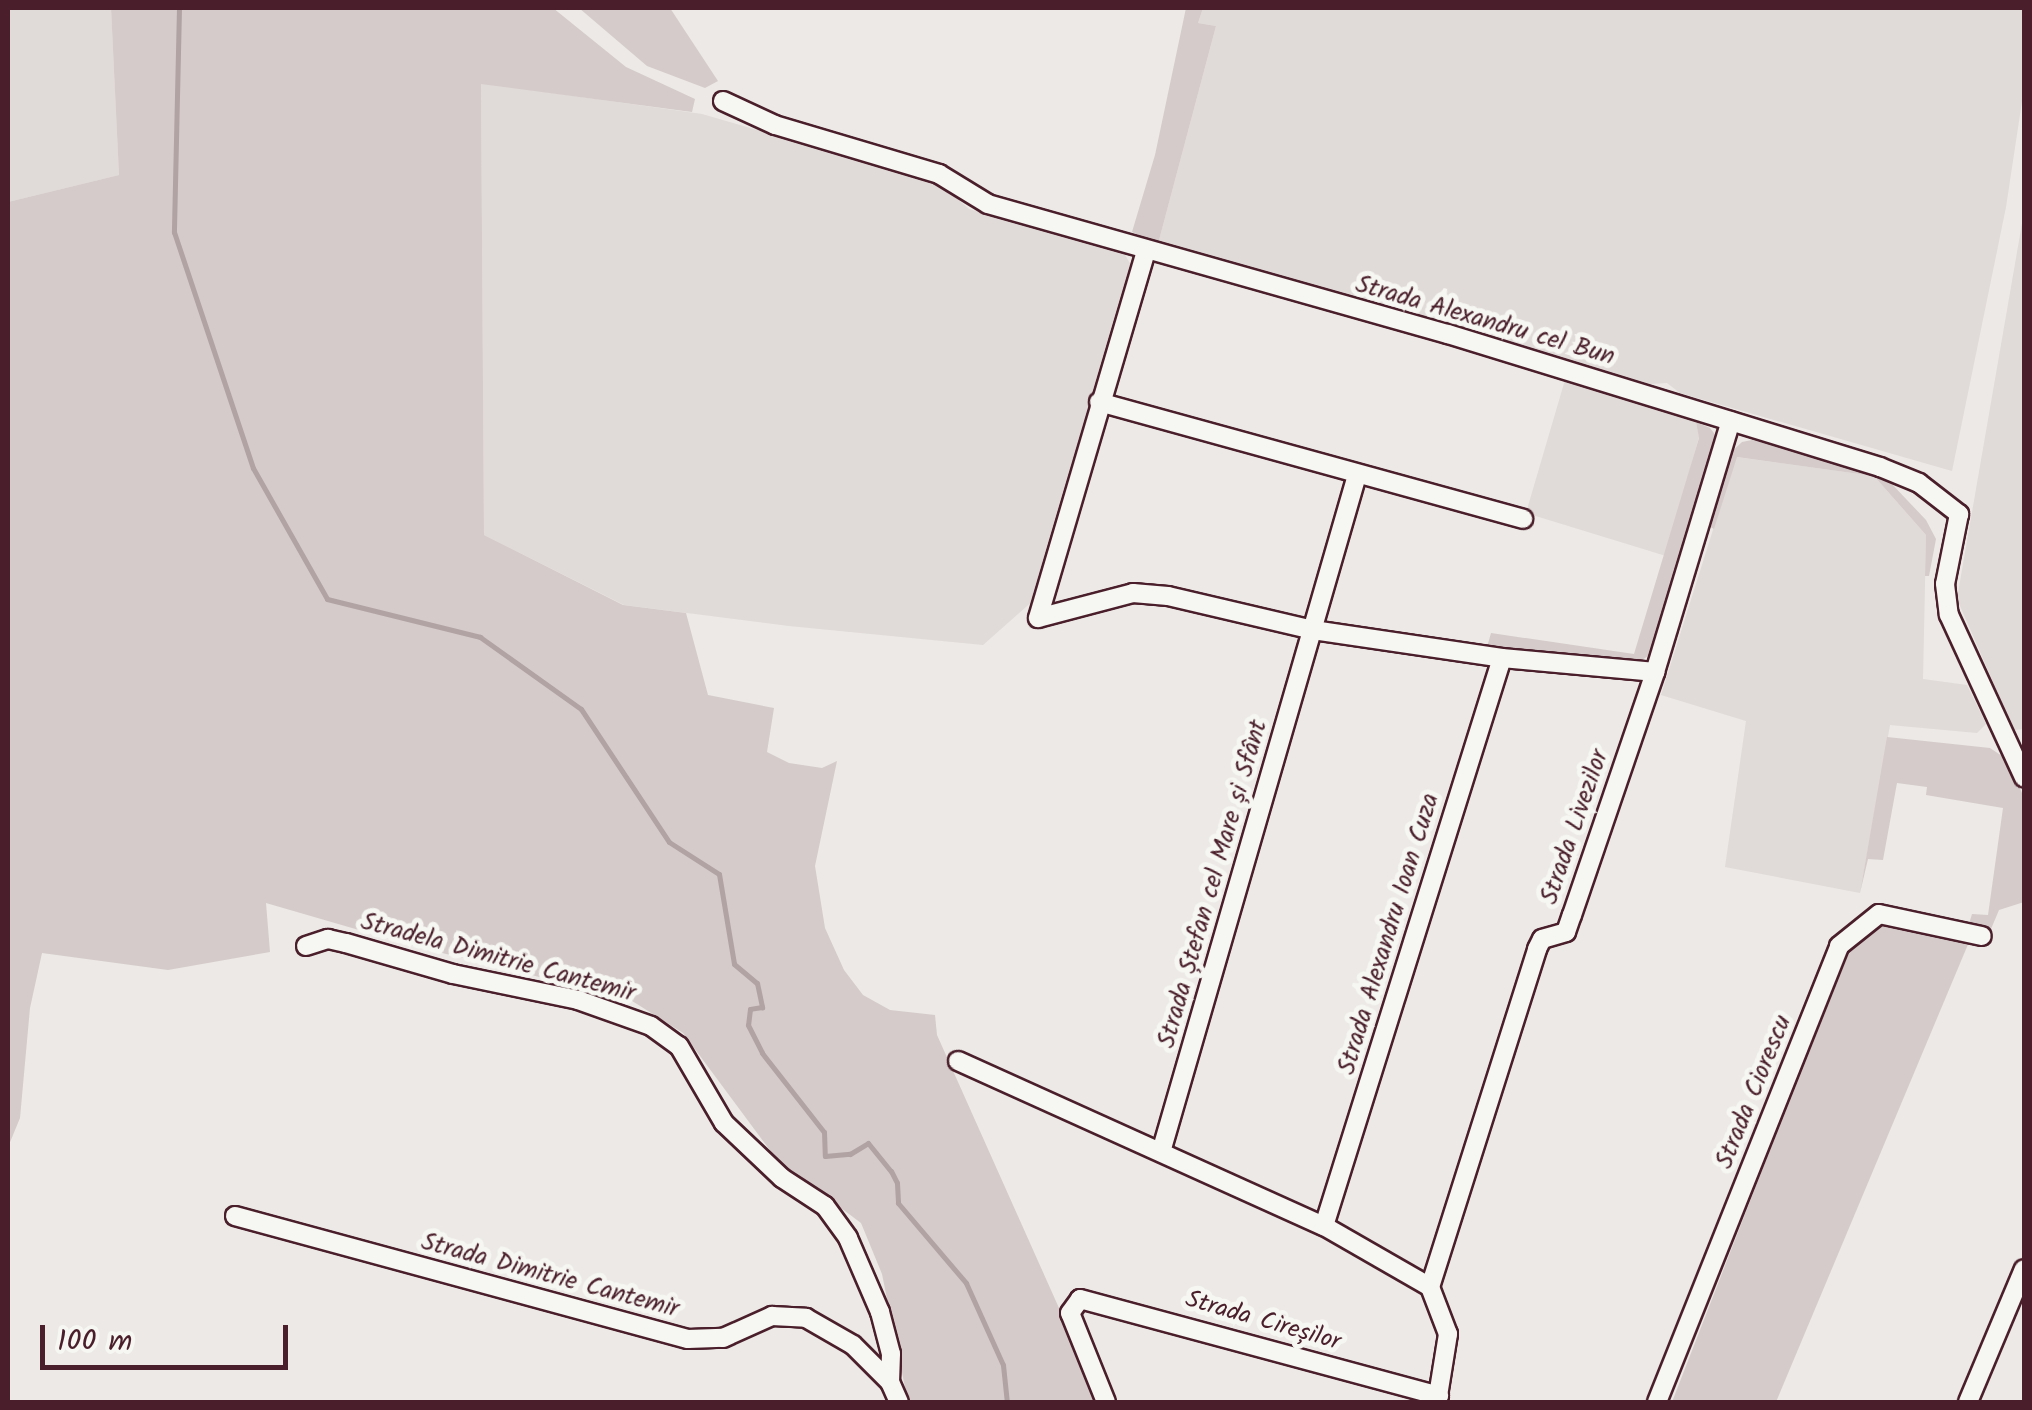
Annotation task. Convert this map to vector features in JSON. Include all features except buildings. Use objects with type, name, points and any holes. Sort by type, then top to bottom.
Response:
[{"type":"street","name":"Strada Alexandru cel Bun","points":[[723,101],[775,126],[939,174],[988,204],[1448,334],[1880,467],[1919,483],[1959,514],[1945,584],[1949,615],[2024,778]]},
{"type":"street","points":[[1146,250],[1098,402],[1038,618],[1133,593],[1168,596],[1313,630],[1502,658],[1655,672]]},
{"type":"street","points":[[1098,402],[1523,519]]},
{"type":"street","name":"Strada Livezilor","points":[[1430,1287],[1537,949],[1542,940],[1566,932],[1655,672],[1731,422]]},
{"type":"street","name":"Strada Ștefan cel Mare și Sfânt","points":[[1161,1152],[1358,475]]},
{"type":"street","name":"Strada Alexandru Ioan Cuza","points":[[1324,1226],[1502,658]]},
{"type":"street","name":"Strada Ciorescu","points":[[1657,1402],[1847,936],[1878,914],[1982,936]]},
{"type":"street","name":"Stradela Dimitrie Cantemir","points":[[306,946],[328,940],[453,974],[545,992],[652,1026],[679,1046],[724,1123],[782,1178],[825,1206],[848,1238],[880,1312],[890,1354],[890,1382]]},
{"type":"street","points":[[958,1061],[1324,1226],[1430,1287],[1448,1334],[1438,1400]]},
{"type":"street","name":"Strada Dimitrie Cantemir","points":[[236,1216],[688,1339],[723,1338],[772,1316],[806,1318],[853,1345],[890,1382]]},
{"type":"street","points":[[1968,1402],[2024,1269]]},
{"type":"street","name":"Strada Cireșilor","points":[[1106,1402],[1072,1322],[1074,1302],[1088,1300],[1148,1315],[1438,1400]]},
{"type":"street","points":[[890,1382],[899,1402]]},
{"type":"shaded area","points":[[8,8],[111,8],[119,175],[8,202]]},
{"type":"shaded area","points":[[111,8],[553,8],[626,67],[695,99],[692,112],[481,84],[484,535],[623,605],[686,613],[708,695],[774,708],[767,752],[789,763],[822,768],[837,761],[815,866],[825,928],[844,970],[863,995],[890,1010],[935,1015],[937,1035],[1101,1402],[908,1402],[882,1274],[861,1223],[778,1161],[683,1033],[629,999],[414,946],[266,903],[270,952],[168,970],[42,953],[30,1008],[20,1118],[8,1147],[8,202],[119,175]]},
{"type":"shaded area","points":[[579,8],[670,8],[718,81],[705,88],[647,66]]},
{"type":"shaded area","points":[[1186,8],[1203,8],[1198,23],[1216,26],[1158,244],[1132,232],[1155,155]]},
{"type":"shaded area","points":[[1203,8],[2024,8],[2024,88],[2006,207],[1952,471],[1680,393],[1667,383],[1650,384],[1158,244],[1216,26],[1198,23]]},
{"type":"shaded area","points":[[481,83],[702,114],[939,183],[969,209],[1124,253],[1132,267],[1035,599],[983,645],[789,626],[624,605],[484,535]]},
{"type":"shaded area","points":[[2024,212],[2024,729],[2014,730],[1957,599]]},
{"type":"shaded area","points":[[1565,380],[1696,422],[1699,437],[1666,556],[1526,513]]},
{"type":"shaded area","points":[[1696,422],[1710,428],[1717,437],[1717,449],[1657,650],[1639,662],[1624,665],[1487,647],[1491,633],[1634,654],[1699,438]]},
{"type":"shaded area","points":[[1752,440],[1866,467],[1888,480],[1926,520],[1936,539],[1929,576],[1925,576],[1926,535],[1874,476],[1737,457],[1714,529],[1707,525],[1726,457],[1742,442]]},
{"type":"shaded area","points":[[1736,457],[1874,476],[1926,535],[1923,679],[1967,685],[1986,724],[1977,733],[1890,725],[1860,893],[1725,867],[1746,721],[1661,695]]},
{"type":"shaded area","points":[[1887,737],[1990,748],[2005,758],[2024,797],[2024,902],[1999,910],[1991,929],[1969,924],[1972,914],[1988,915],[2003,808],[1926,795],[1927,787],[1897,783],[1883,860],[1868,859],[1860,893]]},
{"type":"shaded area","points":[[1880,919],[1969,942],[1776,1402],[1672,1402],[1852,939]]},
{"type":"waterway","points":[[179,8],[174,232],[253,468],[327,599],[480,637],[581,709],[669,842],[719,874],[734,964],[757,983],[762,1007],[750,1009],[748,1025],[762,1053],[824,1132],[825,1156],[850,1154],[868,1143],[891,1171],[897,1183],[898,1203],[966,1283],[1003,1365],[1007,1402]]}]
